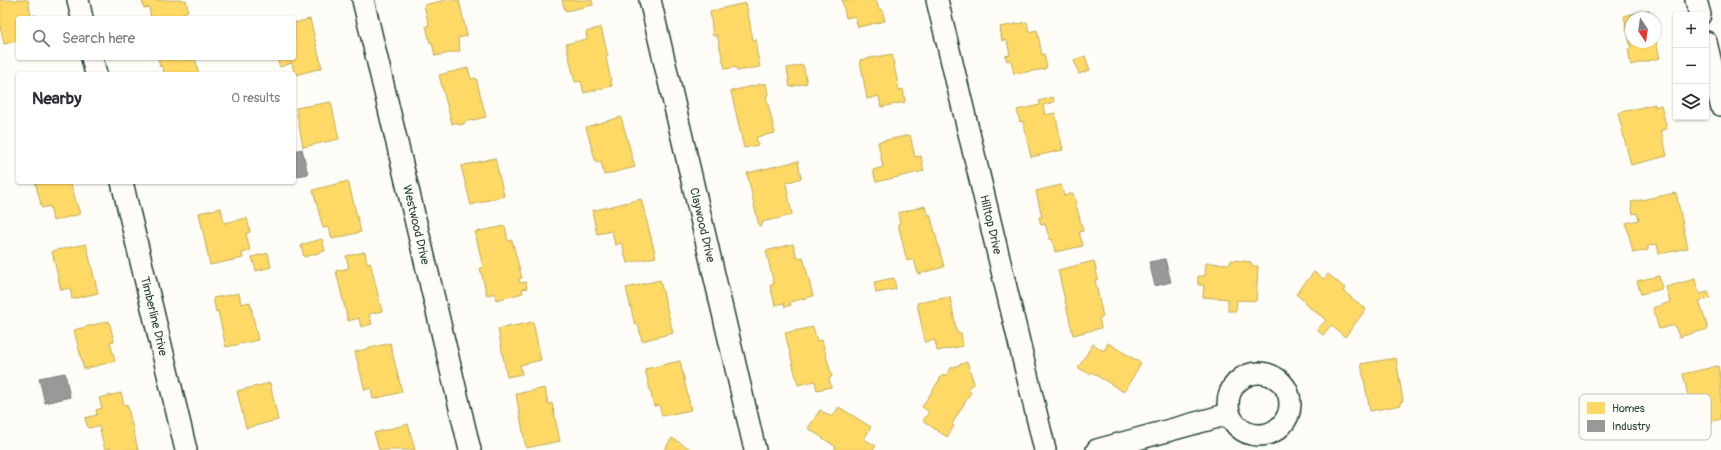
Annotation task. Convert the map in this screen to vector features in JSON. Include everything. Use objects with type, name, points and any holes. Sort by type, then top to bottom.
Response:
[{"type":"street","points":[[78,0],[82,16]]},
{"type":"street","name":"Westwood Drive","points":[[363,0],[470,450]]},
{"type":"street","name":"Claywood Drive","points":[[650,0],[755,450]]},
{"type":"street","name":"Hilltop Drive","points":[[937,0],[1045,450]]},
{"type":"street","points":[[1696,0],[1699,12]]},
{"type":"street","points":[[1707,48],[1721,105]]},
{"type":"street","points":[[92,60],[96,72]]},
{"type":"street","name":"Timberline Drive","points":[[122,184],[186,450]]},
{"type":"street","points":[[1097,450],[1229,414]]},
{"type":"building: Homes","points":[[0,0],[28,0],[31,16],[16,16],[16,41],[4,44],[0,26]]},
{"type":"building: Homes","points":[[186,0],[188,11],[181,14],[182,16],[151,16],[149,7],[144,8],[142,1]]},
{"type":"building: Homes","points":[[446,0],[459,0],[467,36],[458,38],[460,51],[435,56],[426,26],[429,25],[424,5]]},
{"type":"building: Homes","points":[[562,0],[592,0],[593,5],[566,11]]},
{"type":"building: Homes","points":[[842,0],[876,0],[879,9],[882,9],[885,21],[858,27],[855,16],[846,18]]},
{"type":"building: Homes","points":[[746,3],[753,40],[756,39],[756,48],[760,67],[737,71],[736,67],[725,69],[717,35],[713,36],[710,11]]},
{"type":"building: Homes","points":[[310,19],[322,68],[296,75],[292,63],[280,67],[278,60],[296,60],[296,22]]},
{"type":"building: Homes","points":[[1027,22],[1029,32],[1037,30],[1042,55],[1044,54],[1047,67],[1045,67],[1045,69],[1014,74],[1011,60],[1007,61],[1005,56],[1010,55],[1007,40],[1002,41],[1000,27]]},
{"type":"building: Homes","points":[[601,27],[608,56],[606,57],[612,86],[584,93],[581,81],[575,82],[566,44],[587,39],[586,32]]},
{"type":"building: Homes","points":[[1658,48],[1660,58],[1631,65],[1628,49]]},
{"type":"building: Homes","points":[[892,54],[899,90],[903,89],[905,102],[881,107],[879,96],[867,99],[860,60]]},
{"type":"building: Homes","points":[[1085,56],[1090,70],[1079,74],[1074,60]]},
{"type":"building: Homes","points":[[158,60],[196,60],[198,72],[164,72],[163,66],[160,67]]},
{"type":"building: Homes","points":[[803,65],[807,83],[790,87],[787,68]]},
{"type":"building: Homes","points":[[468,68],[471,79],[476,78],[486,117],[464,122],[464,124],[459,125],[457,122],[452,124],[439,75]]},
{"type":"building: Homes","points":[[766,83],[768,95],[766,96],[775,133],[756,137],[758,145],[744,148],[731,91]]},
{"type":"building: Homes","points":[[1053,97],[1054,102],[1043,105],[1045,115],[1055,113],[1063,150],[1031,157],[1023,121],[1020,122],[1017,110],[1040,105],[1039,101]]},
{"type":"building: Homes","points":[[331,102],[339,139],[303,147],[296,108]]},
{"type":"building: Homes","points":[[1655,104],[1655,107],[1661,105],[1667,129],[1661,130],[1667,156],[1631,165],[1618,113]]},
{"type":"building: Homes","points":[[621,117],[635,167],[604,175],[601,161],[596,163],[586,127]]},
{"type":"building: Homes","points":[[910,135],[915,157],[921,156],[924,171],[876,182],[873,170],[883,167],[878,142]]},
{"type":"building: Homes","points":[[495,158],[504,196],[471,205],[461,166]]},
{"type":"building: Homes","points":[[798,161],[801,178],[786,183],[792,215],[762,222],[762,225],[759,226],[747,173]]},
{"type":"building: Homes","points":[[348,181],[361,232],[332,239],[329,227],[323,228],[313,190]]},
{"type":"building: Homes","points":[[36,184],[71,184],[80,214],[53,221],[50,206],[42,208]]},
{"type":"building: Homes","points":[[1061,185],[1064,196],[1073,193],[1083,231],[1079,232],[1083,246],[1055,252],[1052,239],[1050,240],[1045,224],[1041,225],[1039,217],[1042,217],[1036,191]]},
{"type":"building: Homes","points":[[1676,193],[1688,248],[1659,254],[1657,244],[1648,246],[1648,250],[1633,253],[1626,223],[1639,220],[1637,213],[1633,214],[1631,202]]},
{"type":"building: Homes","points":[[641,199],[656,257],[627,263],[622,243],[615,245],[612,231],[597,234],[592,211]]},
{"type":"building: Homes","points":[[925,206],[927,215],[930,214],[944,267],[918,274],[914,259],[907,261],[898,224],[900,223],[898,213]]},
{"type":"building: Homes","points":[[221,208],[224,223],[247,218],[250,232],[246,233],[250,251],[242,253],[243,258],[210,265],[199,213]]},
{"type":"building: Homes","points":[[505,226],[508,241],[512,240],[522,278],[519,279],[520,283],[526,282],[527,288],[522,289],[523,293],[496,300],[495,293],[487,295],[480,268],[483,267],[475,232]]},
{"type":"building: Homes","points":[[322,239],[325,251],[304,257],[301,245]]},
{"type":"building: Homes","points":[[86,244],[98,293],[72,299],[70,288],[61,290],[52,251]]},
{"type":"building: Homes","points":[[793,244],[797,258],[803,257],[813,296],[790,302],[791,305],[785,307],[784,303],[775,305],[770,285],[774,284],[766,251]]},
{"type":"building: Homes","points":[[365,252],[367,263],[370,262],[382,311],[369,314],[372,324],[361,327],[359,318],[348,321],[336,271],[349,268],[346,256]]},
{"type":"building: Homes","points":[[268,253],[271,267],[256,271],[252,257]]},
{"type":"building: Homes","points":[[1231,260],[1251,262],[1251,266],[1258,266],[1256,301],[1237,300],[1236,311],[1228,311],[1228,299],[1203,297],[1204,285],[1198,285],[1198,276],[1205,276],[1206,263],[1230,264]]},
{"type":"building: Homes","points":[[1094,261],[1098,279],[1095,280],[1103,317],[1099,318],[1101,328],[1073,335],[1058,270]]},
{"type":"building: Homes","points":[[1314,272],[1324,279],[1328,274],[1345,288],[1343,291],[1366,309],[1345,337],[1331,325],[1323,335],[1317,330],[1326,320],[1304,303],[1305,302],[1296,294]]},
{"type":"building: Homes","points":[[1659,276],[1662,289],[1641,294],[1637,281]]},
{"type":"building: Homes","points":[[894,278],[896,289],[876,293],[874,282]]},
{"type":"building: Homes","points":[[1695,279],[1699,294],[1708,292],[1710,298],[1699,301],[1708,329],[1679,337],[1675,325],[1659,329],[1653,308],[1670,302],[1666,287]]},
{"type":"building: Homes","points":[[660,280],[673,333],[642,341],[638,324],[635,325],[626,288]]},
{"type":"building: Homes","points":[[239,293],[241,304],[250,302],[258,340],[226,347],[218,311],[216,312],[213,298]]},
{"type":"building: Homes","points":[[950,297],[957,333],[961,333],[963,346],[937,351],[935,340],[925,342],[917,303]]},
{"type":"building: Homes","points":[[109,321],[114,341],[110,342],[115,361],[84,369],[74,330]]},
{"type":"building: Homes","points":[[533,322],[541,360],[520,365],[522,374],[507,377],[498,329]]},
{"type":"building: Homes","points":[[813,327],[817,341],[822,340],[832,377],[829,378],[831,387],[817,390],[815,381],[798,385],[785,333]]},
{"type":"building: Homes","points":[[390,343],[402,392],[373,399],[371,388],[365,390],[355,352]]},
{"type":"building: Homes","points":[[1108,343],[1141,363],[1124,392],[1091,372],[1090,374],[1078,368],[1093,344],[1104,351]]},
{"type":"building: Homes","points":[[1396,358],[1403,401],[1400,402],[1401,405],[1370,411],[1361,364]]},
{"type":"building: Homes","points":[[680,361],[691,410],[662,416],[659,405],[654,406],[645,369]]},
{"type":"building: Homes","points":[[967,362],[974,383],[967,389],[971,392],[952,424],[954,426],[947,437],[923,421],[929,412],[922,407],[943,374],[946,376],[951,368]]},
{"type":"building: Homes","points":[[1718,366],[1721,380],[1721,419],[1711,421],[1711,394],[1688,394],[1683,374]]},
{"type":"building: Homes","points":[[270,383],[278,420],[246,428],[237,391]]},
{"type":"building: Homes","points":[[545,388],[548,404],[552,403],[560,441],[526,448],[516,394]]},
{"type":"building: Homes","points":[[121,393],[124,405],[127,404],[138,450],[112,450],[111,448],[105,450],[99,426],[88,428],[85,418],[97,415],[96,410],[102,408],[99,398]]},
{"type":"building: Homes","points":[[839,407],[871,427],[864,439],[876,446],[873,450],[834,450],[836,447],[808,428],[820,410],[832,417]]},
{"type":"building: Homes","points":[[408,424],[415,450],[379,450],[374,433]]},
{"type":"building: Homes","points":[[672,438],[692,450],[664,450]]},
{"type":"building: Industry","points":[[302,149],[308,174],[296,177],[296,150]]},
{"type":"building: Industry","points":[[1165,259],[1171,282],[1155,286],[1149,262]]},
{"type":"building: Industry","points":[[65,373],[70,397],[45,403],[39,378]]}]
